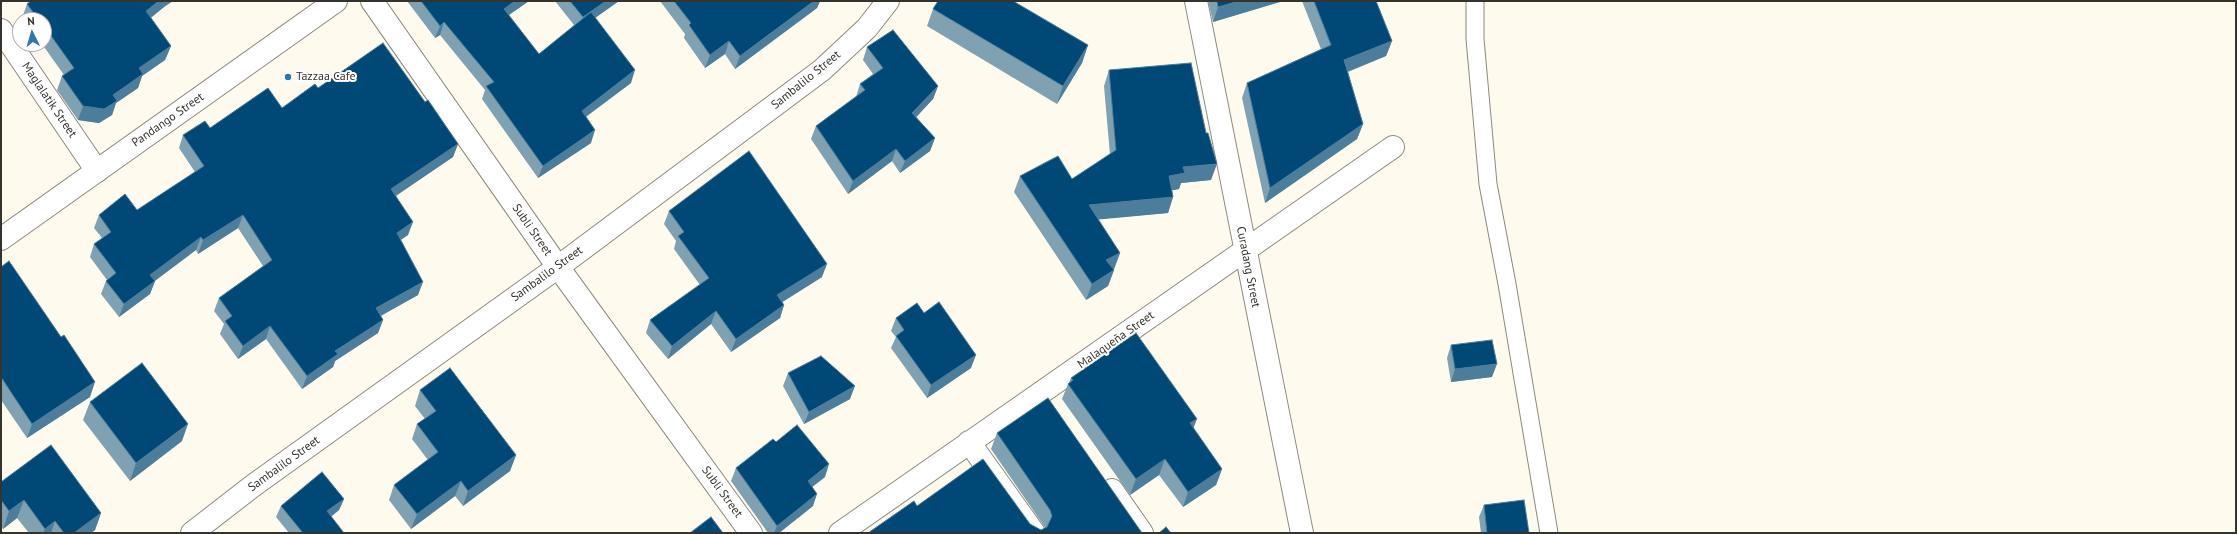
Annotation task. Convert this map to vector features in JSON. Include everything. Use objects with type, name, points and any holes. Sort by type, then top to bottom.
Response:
[{"type":"street","name":"Pandango Street","points":[[1,239],[336,1]]},
{"type":"street","name":"Subli Street","points":[[372,1],[558,267],[751,533]]},
{"type":"street","name":"Sambalilo Street","points":[[192,533],[254,484],[558,267],[822,70],[867,28],[888,1]]},
{"type":"street","name":"Curadang Street","points":[[1196,1],[1244,250],[1302,533]]},
{"type":"street","name":"Maglalatik Street","points":[[1,30],[97,171]]},
{"type":"street","name":"Malaqueña Street","points":[[840,533],[1393,146]]},
{"type":"street","points":[[1042,392],[1055,411]]},
{"type":"street","points":[[969,442],[1034,533]]},
{"type":"street","points":[[1101,475],[1142,533]]},
{"type":"lane","points":[[1475,1],[1474,39],[1488,184],[1507,284],[1549,533]]},
{"type":"building","points":[[31,1],[159,1],[146,11],[171,46],[139,68],[143,74],[113,95],[117,101],[104,109],[83,106],[62,76],[74,68],[52,37],[52,12],[33,12],[27,4]]},
{"type":"building","points":[[421,1],[515,1],[504,9],[539,54],[591,12],[635,70],[582,111],[595,130],[543,166],[486,86],[494,82],[444,22],[440,26]]},
{"type":"building","points":[[570,1],[606,1],[583,17]]},
{"type":"building","points":[[674,1],[814,1],[740,56],[729,41],[710,55],[689,25],[691,23]]},
{"type":"building","points":[[938,1],[1013,1],[1088,45],[1063,86],[933,9]]},
{"type":"building","points":[[1217,1],[1239,1],[1218,7]]},
{"type":"building","points":[[1314,1],[1376,1],[1392,41],[1344,60],[1363,124],[1270,188],[1247,83],[1331,45]]},
{"type":"building","points":[[893,30],[938,86],[912,113],[935,138],[905,161],[896,149],[853,181],[816,126],[865,90],[860,84],[883,68],[867,47]]},
{"type":"building","points":[[383,43],[425,102],[428,100],[458,144],[391,189],[413,222],[397,233],[423,282],[376,308],[383,320],[335,351],[338,354],[307,376],[270,326],[243,346],[225,321],[232,316],[219,298],[272,260],[243,215],[203,240],[201,237],[150,275],[155,281],[124,304],[106,281],[116,273],[94,244],[111,232],[99,215],[125,194],[137,210],[204,166],[183,135],[205,121],[210,128],[268,88],[282,108],[315,84],[318,88]]},
{"type":"building","points":[[1191,63],[1206,133],[1208,133],[1217,164],[1183,167],[1185,173],[1169,176],[1173,197],[1089,205],[1120,253],[1106,260],[1114,270],[1092,284],[1020,176],[1058,156],[1072,179],[1116,150],[1109,70]]},
{"type":"building","points":[[749,151],[827,264],[777,295],[784,305],[736,339],[716,311],[672,346],[650,320],[709,278],[678,236],[684,232],[669,211]]},
{"type":"building","points":[[9,261],[61,337],[64,335],[95,382],[32,424],[1,377],[1,267]]},
{"type":"building","points":[[939,302],[976,355],[931,385],[896,336],[904,330],[896,318],[917,303],[924,313]]},
{"type":"building","points":[[1136,333],[1197,419],[1190,423],[1222,469],[1188,492],[1165,459],[1136,479],[1068,384],[1073,380],[1071,378]]},
{"type":"building","points":[[1492,340],[1497,364],[1455,369],[1451,345]]},
{"type":"building","points":[[821,356],[855,386],[809,412],[788,373]]},
{"type":"building","points":[[142,363],[188,424],[136,463],[90,402]]},
{"type":"building","points":[[450,368],[516,455],[468,491],[461,481],[417,514],[394,485],[438,452],[417,424],[436,411],[420,390]]},
{"type":"building","points":[[1048,398],[1142,533],[868,533],[914,501],[917,506],[983,459],[1030,524],[1041,530],[1047,527],[1052,516],[1050,510],[997,433]]},
{"type":"building","points":[[797,425],[829,464],[808,481],[817,494],[777,526],[736,468],[773,439],[776,442]]},
{"type":"building","points":[[51,445],[101,513],[74,533],[64,533],[55,521],[45,529],[24,500],[9,511],[1,500],[1,482]]},
{"type":"building","points":[[322,472],[344,499],[327,511],[344,533],[303,533],[281,506]]},
{"type":"building","points":[[1524,500],[1529,533],[1487,533],[1484,505]]},
{"type":"building","points":[[711,517],[723,533],[690,533]]},
{"type":"building","points":[[1166,527],[1171,533],[1159,533]]},
{"type":"place","name":"Tazzaa Cafe","points":[[288,77]]}]
